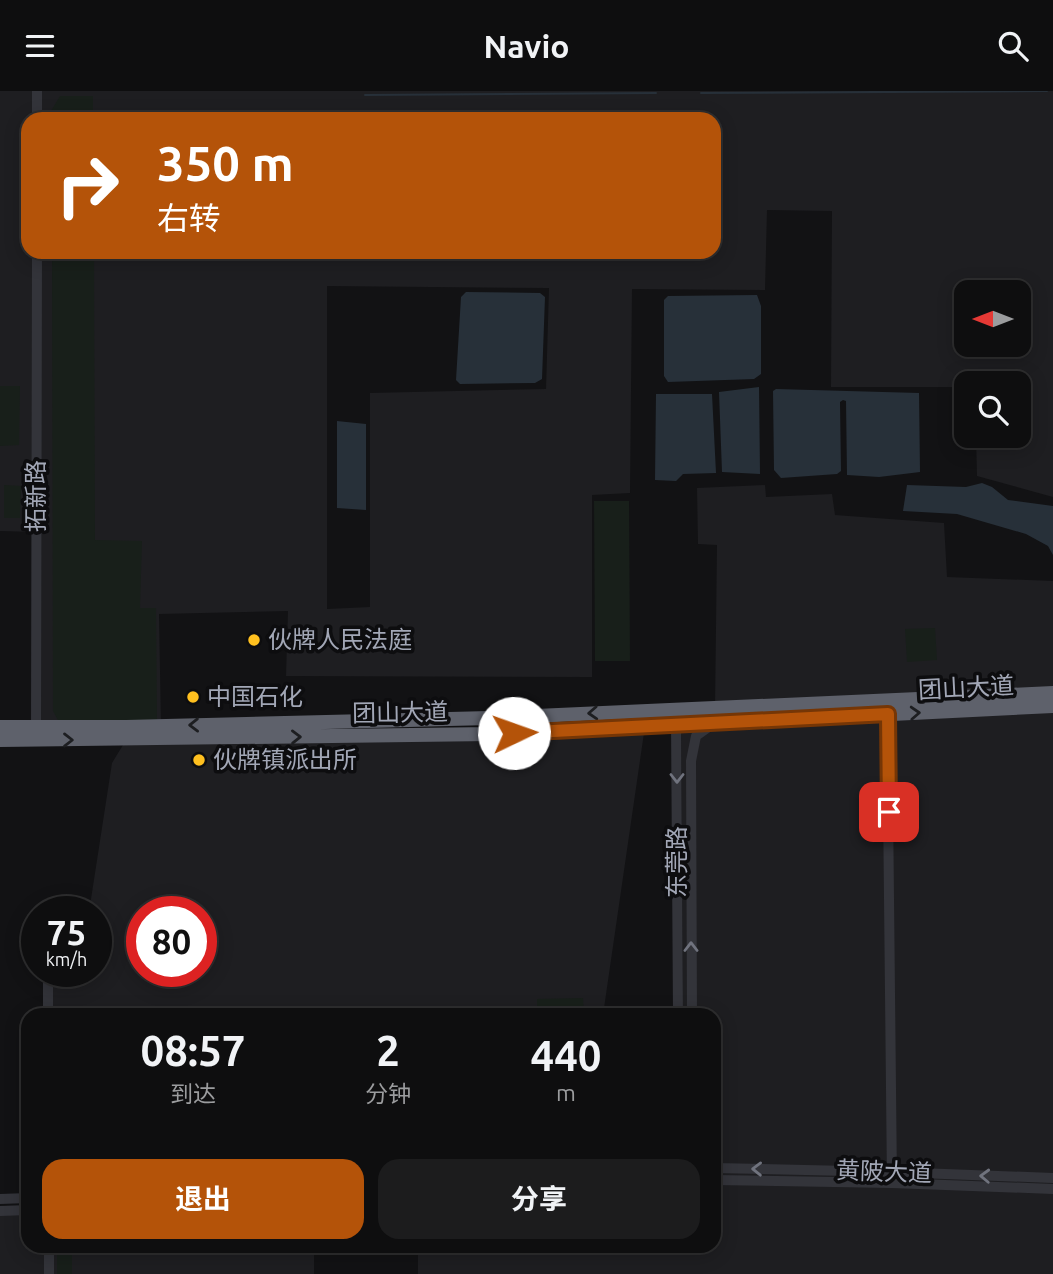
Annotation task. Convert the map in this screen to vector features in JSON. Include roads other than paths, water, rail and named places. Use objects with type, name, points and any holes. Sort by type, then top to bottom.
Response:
[{"type":"highway","name":"团山大道","points":[[0,727],[36,733],[491,734],[715,723],[1053,693]]},
{"type":"highway","name":"团山大道","points":[[0,740],[36,733],[138,727],[490,718],[676,709],[1053,706]]},
{"type":"street","points":[[37,91],[37,112]]},
{"type":"street","name":"拓新路","points":[[36,733],[37,259]]},
{"type":"street","points":[[887,707],[892,1183]]},
{"type":"street","name":"东莞路","points":[[676,709],[678,1008]]},
{"type":"street","name":"东莞路","points":[[692,1008],[691,761],[696,736],[715,723]]},
{"type":"street","points":[[48,987],[48,1008]]},
{"type":"street","name":"黄陂大道","points":[[721,1168],[1053,1178]]},
{"type":"street","name":"黄陂大道","points":[[721,1180],[1053,1189]]},
{"type":"street","points":[[0,1199],[21,1198]]},
{"type":"street","points":[[0,1211],[21,1210]]},
{"type":"street","points":[[49,1253],[49,1274]]},
{"type":"waterway","points":[[701,93],[1047,91]]},
{"type":"waterway","points":[[365,95],[656,93]]},
{"type":"place","name":"伙牌人民法庭","points":[[254,640]]},
{"type":"place","name":"中国石化","points":[[193,697]]},
{"type":"place","name":"伙牌镇派出所","points":[[199,760]]}]
